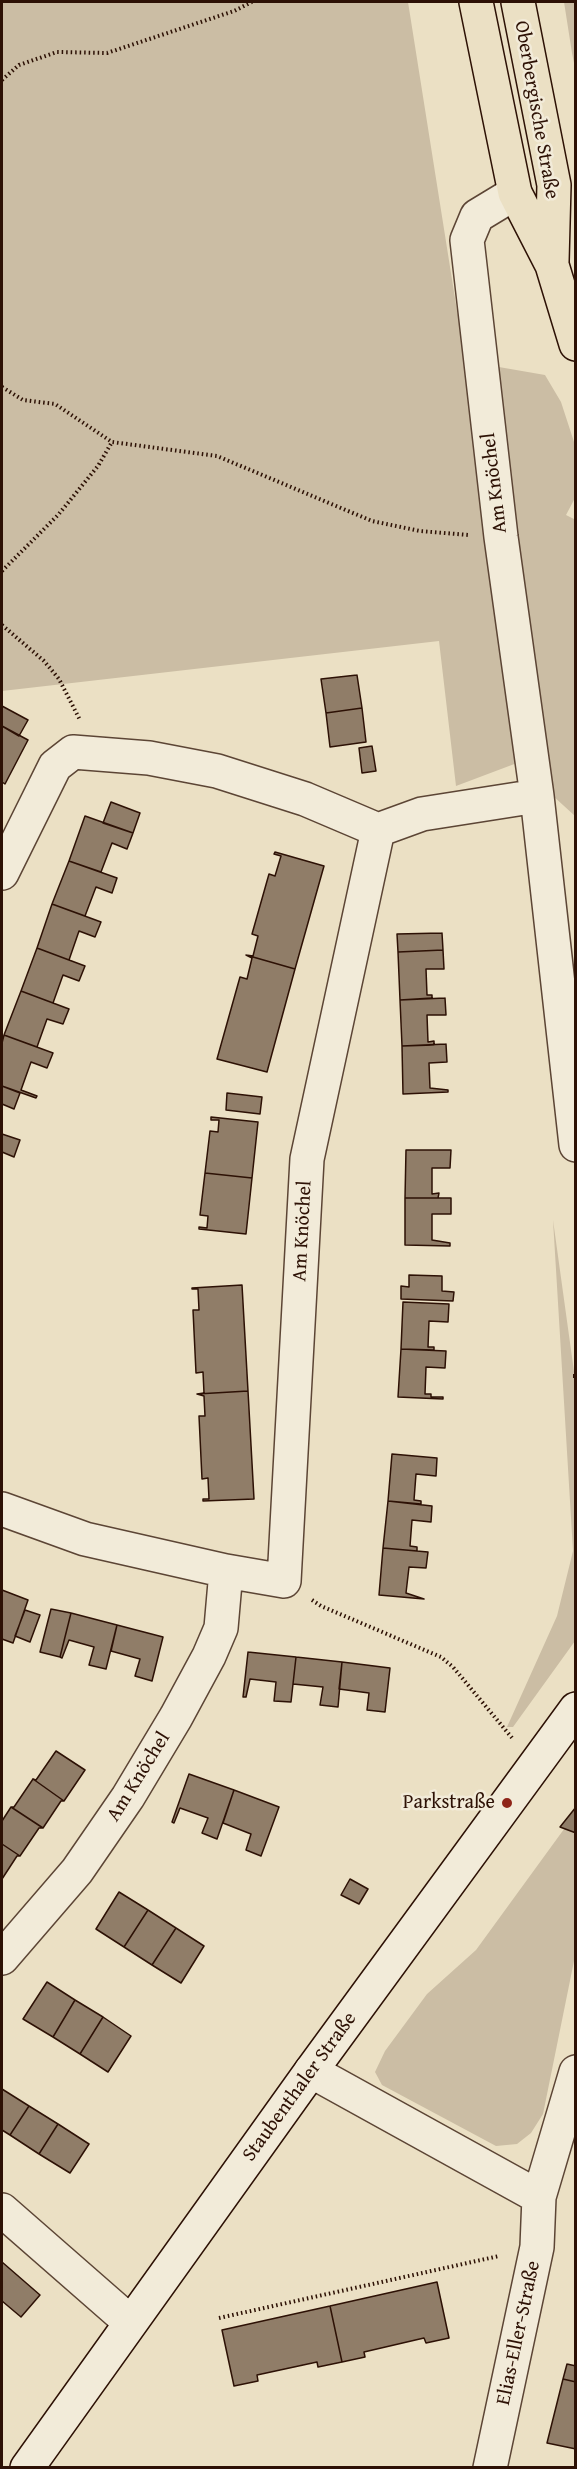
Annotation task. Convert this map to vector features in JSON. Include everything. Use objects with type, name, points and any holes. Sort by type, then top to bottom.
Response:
[{"type":"highway","name":"Oberbergische Straße","points":[[476,2],[515,194],[552,266]]},
{"type":"highway","name":"Oberbergische Straße","points":[[518,2],[554,186],[552,266]]},
{"type":"highway","points":[[552,266],[576,344]]},
{"type":"street","name":"Am Knöchel","points":[[515,194],[477,216],[467,240],[501,537],[537,796],[576,1145]]},
{"type":"street","points":[[2,873],[55,766],[73,752],[149,758],[217,771],[304,799],[378,830],[422,814],[537,796]]},
{"type":"street","name":"Am Knöchel","points":[[284,1581],[307,1159],[378,830]]},
{"type":"street","points":[[2,1509],[85,1539],[226,1571],[284,1581]]},
{"type":"street","name":"Am Knöchel","points":[[2,1958],[77,1871],[128,1797],[176,1717],[209,1656],[221,1628],[226,1571]]},
{"type":"street","name":"Staubenthaler Straße","points":[[27,2468],[311,2071],[576,1709]]},
{"type":"street","points":[[311,2071],[539,2196]]},
{"type":"street","name":"Elias-Eller-Straße","points":[[489,2468],[537,2247],[539,2196],[576,2072]]},
{"type":"street","points":[[2,2210],[130,2322]]},
{"type":"path","points":[[2,80],[19,65],[57,52],[106,53],[234,11],[252,2]]},
{"type":"path","points":[[2,387],[23,400],[55,404],[112,442],[217,456],[372,521],[420,531],[466,535]]},
{"type":"path","points":[[2,571],[58,515],[98,466],[112,442]]},
{"type":"path","points":[[2,625],[44,661],[59,679],[82,725]]},
{"type":"path","points":[[284,1581],[321,1606],[441,1657],[453,1667],[534,1766]]},
{"type":"path","points":[[219,2318],[537,2247]]},
{"type":"shaded area","points":[[2,2],[408,2],[457,311],[470,362],[545,375],[561,402],[575,445],[575,498],[566,515],[576,520],[575,816],[517,763],[456,786],[439,641],[2,691]]},
{"type":"shaded area","points":[[564,2],[575,2],[575,68],[572,53]]},
{"type":"shaded area","points":[[553,1220],[576,1386],[575,1641],[513,1727],[507,1727],[557,1616],[573,1551]]},
{"type":"shaded area","points":[[575,1814],[575,1956],[543,2114],[531,2133],[517,2144],[496,2146],[382,2085],[375,2072],[385,2051],[427,1994],[476,1950]]},
{"type":"building","points":[[357,675],[362,708],[326,713],[321,679]]},
{"type":"building","points":[[2,706],[28,720],[19,736],[2,726]]},
{"type":"building","points":[[362,708],[366,742],[330,747],[326,713]]},
{"type":"building","points":[[2,726],[28,740],[5,784],[2,782]]},
{"type":"building","points":[[372,746],[376,771],[362,773],[359,748]]},
{"type":"building","points":[[111,802],[140,813],[133,833],[103,823]]},
{"type":"building","points":[[85,816],[133,833],[127,849],[112,843],[101,872],[69,861]]},
{"type":"building","points":[[275,852],[324,866],[295,969],[246,955],[253,956],[258,936],[252,934],[269,874],[275,876],[281,856],[274,854]]},
{"type":"building","points":[[69,861],[117,878],[112,893],[96,887],[85,916],[52,904]]},
{"type":"building","points":[[52,904],[101,922],[95,937],[79,931],[69,960],[37,948]]},
{"type":"building","points":[[442,933],[443,950],[398,952],[397,934]]},
{"type":"building","points":[[37,948],[85,966],[79,981],[63,975],[53,1003],[21,991]]},
{"type":"building","points":[[443,950],[444,969],[426,969],[427,995],[432,995],[432,998],[400,1000],[398,952]]},
{"type":"building","points":[[246,955],[295,969],[267,1072],[217,1059],[240,977],[247,979],[252,958]]},
{"type":"building","points":[[21,991],[69,1009],[63,1024],[47,1019],[37,1047],[4,1035]]},
{"type":"building","points":[[445,998],[446,1015],[427,1015],[428,1042],[434,1041],[434,1045],[402,1046],[400,1000]]},
{"type":"building","points":[[4,1035],[53,1053],[47,1068],[31,1062],[21,1090],[37,1096],[36,1098],[2,1086]]},
{"type":"building","points":[[446,1044],[447,1062],[429,1063],[430,1088],[448,1090],[448,1092],[403,1094],[402,1046]]},
{"type":"building","points":[[2,1086],[20,1093],[14,1109],[2,1104]]},
{"type":"building","points":[[227,1093],[262,1097],[260,1114],[226,1110]]},
{"type":"building","points":[[211,1117],[258,1122],[252,1178],[205,1173],[210,1131],[218,1132],[219,1120],[211,1120]]},
{"type":"building","points":[[2,1134],[20,1140],[14,1157],[2,1152]]},
{"type":"building","points":[[406,1150],[451,1150],[450,1168],[432,1168],[432,1194],[439,1193],[438,1198],[405,1198]]},
{"type":"building","points":[[205,1173],[252,1178],[246,1234],[199,1229],[199,1227],[207,1228],[208,1216],[200,1215]]},
{"type":"building","points":[[405,1198],[451,1198],[451,1214],[432,1214],[432,1240],[450,1243],[450,1246],[405,1245]]},
{"type":"building","points":[[409,1275],[442,1276],[442,1291],[454,1292],[453,1301],[401,1299],[401,1286],[409,1287]]},
{"type":"building","points":[[242,1285],[248,1391],[197,1394],[204,1393],[203,1372],[196,1373],[193,1310],[199,1310],[198,1289],[192,1288]]},
{"type":"building","points":[[403,1302],[449,1304],[448,1322],[429,1321],[428,1347],[434,1347],[434,1350],[401,1349]]},
{"type":"building","points":[[401,1349],[446,1351],[445,1368],[426,1367],[425,1394],[431,1394],[431,1397],[443,1397],[443,1399],[398,1397]]},
{"type":"building","points":[[248,1391],[254,1499],[203,1501],[203,1499],[209,1499],[208,1478],[202,1479],[199,1416],[205,1416],[204,1396],[197,1394]]},
{"type":"building","points":[[392,1454],[437,1458],[436,1476],[416,1474],[414,1500],[421,1501],[421,1504],[388,1501]]},
{"type":"building","points":[[388,1501],[432,1506],[431,1522],[412,1520],[410,1546],[417,1547],[417,1551],[383,1548]]},
{"type":"building","points":[[383,1548],[428,1552],[426,1568],[409,1567],[406,1593],[424,1599],[379,1595]]},
{"type":"building","points":[[2,1590],[28,1600],[13,1643],[2,1639]]},
{"type":"building","points":[[51,1609],[71,1613],[60,1657],[40,1652]]},
{"type":"building","points":[[25,1610],[40,1615],[30,1642],[15,1636]]},
{"type":"building","points":[[71,1613],[117,1625],[106,1669],[89,1665],[94,1647],[69,1640],[62,1658],[60,1657]]},
{"type":"building","points":[[117,1625],[163,1637],[152,1681],[135,1676],[140,1659],[111,1651]]},
{"type":"building","points":[[248,1652],[296,1657],[291,1702],[274,1701],[276,1682],[250,1679],[246,1697],[243,1697]]},
{"type":"building","points":[[296,1657],[342,1662],[338,1707],[320,1705],[323,1687],[293,1684]]},
{"type":"building","points":[[342,1662],[390,1668],[385,1712],[367,1710],[369,1693],[339,1689]]},
{"type":"building","points":[[56,1751],[85,1770],[64,1801],[33,1779],[36,1780]]},
{"type":"building","points":[[189,1774],[234,1790],[217,1839],[202,1833],[208,1818],[180,1808],[174,1823],[172,1822]]},
{"type":"building","points":[[33,1779],[64,1801],[61,1801],[43,1828],[11,1807],[14,1807]]},
{"type":"building","points":[[234,1790],[279,1807],[261,1856],[246,1850],[251,1834],[223,1823]]},
{"type":"building","points":[[11,1807],[43,1828],[39,1828],[20,1856],[2,1844],[2,1821]]},
{"type":"building","points":[[576,1807],[576,1833],[560,1827]]},
{"type":"building","points":[[2,1844],[20,1856],[17,1856],[2,1879]]},
{"type":"building","points":[[350,1879],[368,1889],[359,1904],[341,1895]]},
{"type":"building","points":[[119,1892],[148,1910],[124,1947],[96,1929]]},
{"type":"building","points":[[148,1910],[176,1928],[152,1965],[124,1947]]},
{"type":"building","points":[[176,1928],[204,1946],[181,1983],[152,1965]]},
{"type":"building","points":[[47,1982],[75,2000],[53,2037],[23,2019]]},
{"type":"building","points":[[75,2000],[103,2017],[80,2054],[53,2037]]},
{"type":"building","points":[[103,2017],[131,2036],[108,2072],[80,2054]]},
{"type":"building","points":[[2,2089],[29,2106],[10,2135],[2,2130]]},
{"type":"building","points":[[29,2106],[58,2124],[39,2154],[10,2135]]},
{"type":"building","points":[[58,2124],[89,2144],[70,2173],[39,2154]]},
{"type":"building","points":[[2,2262],[40,2295],[21,2317],[2,2301]]},
{"type":"building","points":[[437,2282],[449,2338],[426,2343],[424,2338],[364,2352],[365,2357],[342,2362],[330,2306]]},
{"type":"building","points":[[330,2306],[342,2362],[318,2367],[317,2362],[257,2375],[258,2381],[234,2386],[222,2330]]},
{"type":"building","points":[[567,2364],[576,2366],[576,2382],[563,2379]]},
{"type":"building","points":[[563,2379],[576,2382],[576,2449],[547,2443]]},
{"type":"place","name":"Parkstraße","points":[[507,1803]]}]
